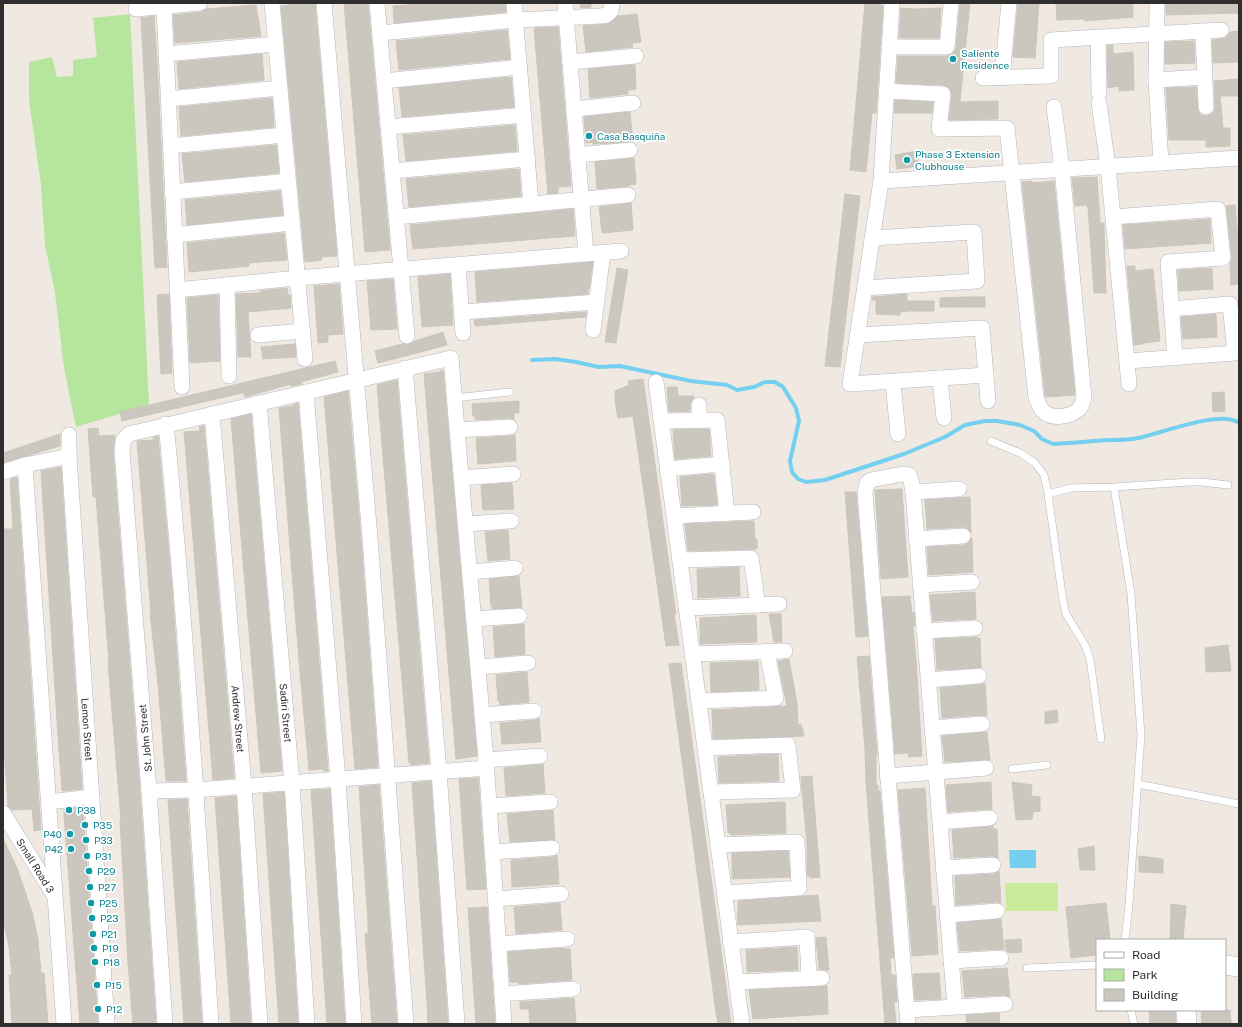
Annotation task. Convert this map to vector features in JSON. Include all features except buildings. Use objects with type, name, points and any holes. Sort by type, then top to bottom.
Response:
[{"type":"street","points":[[136,9],[190,3]]},
{"type":"street","points":[[272,3],[297,278],[306,359]]},
{"type":"street","points":[[324,3],[388,776],[406,1024]]},
{"type":"street","points":[[377,3],[406,336]]},
{"type":"street","points":[[514,3],[531,204]]},
{"type":"street","points":[[380,33],[516,20],[566,10],[601,16],[607,15],[611,11],[612,3]]},
{"type":"street","points":[[892,3],[881,181],[850,384],[986,375]]},
{"type":"street","points":[[889,48],[947,47],[951,3]]},
{"type":"street","points":[[1002,78],[1009,3]]},
{"type":"street","points":[[1157,3],[1156,80],[1161,163]]},
{"type":"street","points":[[164,7],[182,387]]},
{"type":"street","points":[[566,10],[586,254]]},
{"type":"street","points":[[983,78],[1051,76],[1051,40],[1221,30]]},
{"type":"street","points":[[1203,31],[1206,107]]},
{"type":"street","points":[[1098,37],[1099,98],[1108,166],[1128,361],[1129,384]]},
{"type":"street","points":[[166,54],[276,44]]},
{"type":"street","points":[[570,62],[636,56]]},
{"type":"street","points":[[384,81],[520,67]]},
{"type":"street","points":[[1156,80],[1204,77]]},
{"type":"street","points":[[168,99],[280,88]]},
{"type":"street","points":[[886,91],[943,94],[939,129],[1007,128],[1036,397],[1038,405],[1044,412],[1059,417],[1066,416],[1079,409],[1082,405],[1084,397],[1062,169],[1054,107]]},
{"type":"street","points":[[574,109],[633,103]]},
{"type":"street","points":[[388,127],[524,115]]},
{"type":"street","points":[[170,146],[284,134]]},
{"type":"street","points":[[578,155],[630,150]]},
{"type":"street","points":[[881,181],[1239,158]]},
{"type":"street","points":[[392,171],[528,159]]},
{"type":"street","points":[[172,192],[288,180]]},
{"type":"street","points":[[396,217],[628,195]]},
{"type":"street","points":[[1113,217],[1218,209],[1223,258],[1168,262],[1174,358]]},
{"type":"street","points":[[174,235],[292,223]]},
{"type":"street","points":[[865,288],[977,281],[974,232],[872,238]]},
{"type":"street","points":[[177,290],[297,278],[620,251]]},
{"type":"street","points":[[593,330],[603,252]]},
{"type":"street","points":[[458,265],[463,333]]},
{"type":"street","points":[[227,285],[229,376]]},
{"type":"street","points":[[462,312],[597,302]]},
{"type":"street","points":[[1128,361],[1234,354],[1230,304],[1171,309]]},
{"type":"street","points":[[858,335],[982,328],[988,401]]},
{"type":"street","points":[[258,335],[303,331]]},
{"type":"street","points":[[211,1024],[173,492],[166,424],[452,358],[454,398],[487,764],[504,1024]]},
{"type":"street","points":[[405,368],[439,772],[457,1024]]},
{"type":"street","points":[[940,378],[944,418]]},
{"type":"street","points":[[656,382],[742,1024]]},
{"type":"street","points":[[893,382],[898,434]]},
{"type":"street","points":[[306,392],[338,780],[354,1024]]},
{"type":"street","name":"Sadiri Street","points":[[259,402],[292,783],[307,1024]]},
{"type":"street","points":[[699,406],[699,421]]},
{"type":"street","name":"Andrew Street","points":[[212,414],[244,786],[260,1024]]},
{"type":"street","points":[[661,421],[717,420],[727,513]]},
{"type":"street","name":"St. John Street","points":[[165,1024],[149,790],[122,451],[123,441],[129,434],[166,424]]},
{"type":"street","points":[[457,430],[510,427]]},
{"type":"street","name":"Lemon Street","points":[[69,435],[69,456],[107,1024]]},
{"type":"street","points":[[3,472],[25,465],[69,456]]},
{"type":"street","points":[[667,469],[722,464]]},
{"type":"street","points":[[25,465],[64,1024]]},
{"type":"street","points":[[461,478],[513,474]]},
{"type":"street","points":[[955,1007],[911,480],[907,474],[871,480],[867,483],[865,488],[887,776],[908,1017],[955,1007],[1005,1004]]},
{"type":"street","points":[[912,492],[959,489]]},
{"type":"street","points":[[674,516],[753,512]]},
{"type":"street","points":[[465,524],[511,521]]},
{"type":"street","points":[[916,539],[963,536]]},
{"type":"street","points":[[680,560],[751,558],[758,605]]},
{"type":"street","points":[[470,572],[515,568]]},
{"type":"street","points":[[920,585],[972,582]]},
{"type":"street","points":[[686,608],[779,604]]},
{"type":"street","points":[[474,619],[519,616]]},
{"type":"street","points":[[924,631],[974,628]]},
{"type":"street","points":[[692,654],[785,651]]},
{"type":"street","points":[[699,700],[776,698],[767,652]]},
{"type":"street","points":[[478,667],[528,664]]},
{"type":"street","points":[[928,680],[979,676]]},
{"type":"street","points":[[482,715],[534,711]]},
{"type":"street","points":[[932,728],[982,724]]},
{"type":"street","points":[[705,748],[788,745],[793,790],[711,792]]},
{"type":"street","points":[[149,790],[195,790],[439,772],[540,756]]},
{"type":"street","points":[[887,776],[986,768]]},
{"type":"street","points":[[48,802],[92,797]]},
{"type":"street","points":[[490,806],[550,802]]},
{"type":"street","name":"Small Road 3","points":[[3,814],[55,898]]},
{"type":"street","points":[[940,822],[990,818]]},
{"type":"street","points":[[718,845],[796,842],[799,888],[725,893]]},
{"type":"street","points":[[493,852],[552,848]]},
{"type":"street","points":[[943,868],[993,865]]},
{"type":"street","points":[[496,899],[561,894]]},
{"type":"street","points":[[947,915],[997,911]]},
{"type":"street","points":[[730,942],[807,937],[815,978],[736,982]]},
{"type":"street","points":[[499,944],[567,939]]},
{"type":"street","points":[[951,961],[1001,958]]},
{"type":"street","points":[[1226,965],[1239,967],[1239,977]]},
{"type":"street","points":[[502,994],[573,989]]},
{"type":"street","points":[[1186,1011],[1187,1024]]},
{"type":"lane","points":[[454,398],[510,392]]},
{"type":"lane","points":[[991,441],[1020,453],[1035,463],[1044,475],[1063,601],[1066,614],[1085,645],[1090,658],[1101,739]]},
{"type":"lane","points":[[1048,494],[1071,488],[1202,482],[1228,485]]},
{"type":"lane","points":[[1114,487],[1131,594],[1141,735],[1129,905],[1125,939]]},
{"type":"lane","points":[[1012,769],[1047,765]]},
{"type":"lane","points":[[1138,784],[1239,804]]},
{"type":"lane","points":[[1027,968],[1096,965]]},
{"type":"lane","points":[[1131,1011],[1134,1024]]},
{"type":"green space","points":[[130,14],[149,405],[76,427],[64,368],[55,293],[45,245],[41,185],[29,100],[29,62],[52,57],[57,77],[73,76],[73,60],[97,57],[93,18]]},
{"type":"green space","points":[[1005,883],[1058,883],[1058,911],[1006,911]]},
{"type":"water","points":[[1009,850],[1036,850],[1036,868],[1010,868]]},
{"type":"waterway","points":[[532,360],[555,359],[599,367],[620,366],[691,381],[727,385],[737,390],[754,387],[765,382],[775,382],[783,387],[796,408],[799,421],[790,461],[792,472],[798,479],[806,482],[825,480],[904,454],[945,437],[965,425],[985,421],[997,421],[1020,425],[1034,431],[1042,439],[1053,444],[1132,439],[1190,424],[1219,419],[1230,419],[1239,423]]},
{"type":"place","name":"Saliente Residence","points":[[953,59]]},
{"type":"place","name":"Casa Basquiña","points":[[589,136]]},
{"type":"place","name":"Phase 3 Extension Clubhouse","points":[[907,160]]},
{"type":"place","name":"P38","points":[[69,810]]},
{"type":"place","name":"P35","points":[[85,825]]},
{"type":"place","name":"P40","points":[[70,834]]},
{"type":"place","name":"P33","points":[[86,840]]},
{"type":"place","name":"P42","points":[[71,849]]},
{"type":"place","name":"P31","points":[[87,856]]},
{"type":"place","name":"P29","points":[[89,871]]},
{"type":"place","name":"P27","points":[[90,887]]},
{"type":"place","name":"P25","points":[[91,903]]},
{"type":"place","name":"P23","points":[[92,918]]},
{"type":"place","name":"P21","points":[[93,934]]},
{"type":"place","name":"P19","points":[[94,948]]},
{"type":"place","name":"P18","points":[[95,962]]},
{"type":"place","name":"P15","points":[[97,985]]},
{"type":"place","name":"P12","points":[[98,1009]]}]
